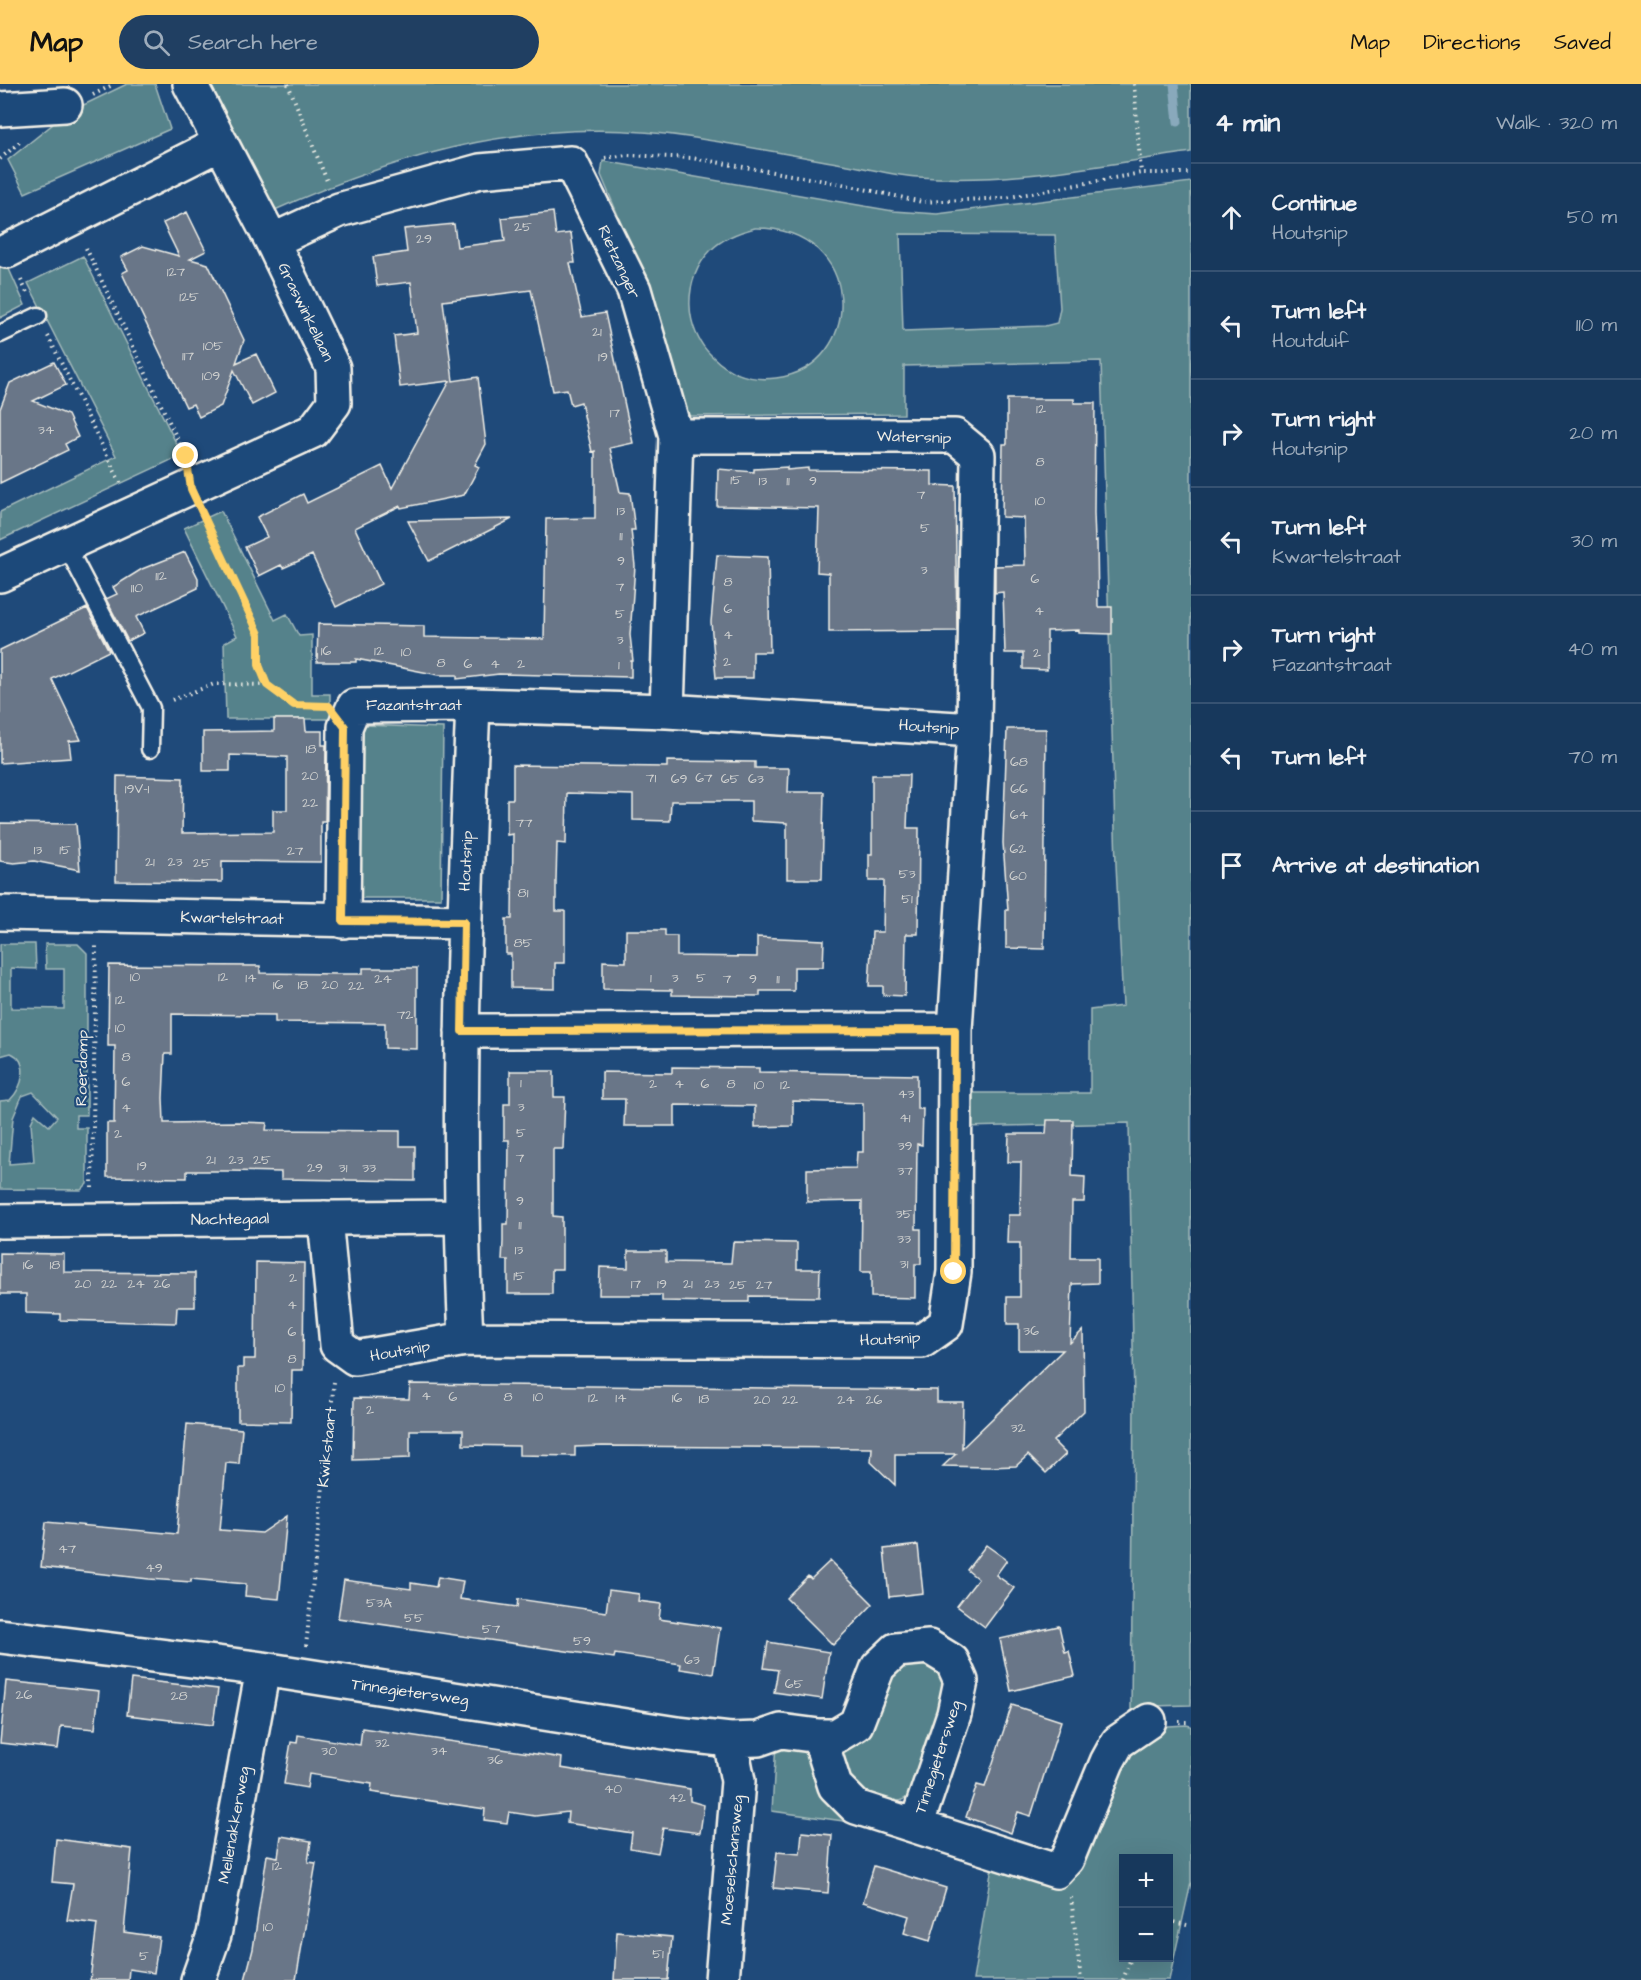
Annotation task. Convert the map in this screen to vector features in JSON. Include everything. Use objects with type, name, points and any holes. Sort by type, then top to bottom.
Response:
[{"type":"street","name":"Graswinkellaan","points":[[0,575],[313,431],[334,403],[333,368],[272,241],[190,84]]},
{"type":"street","points":[[0,109],[65,105]]},
{"type":"street","points":[[7,251],[221,143]]},
{"type":"street","points":[[272,241],[339,210],[480,171],[571,163]]},
{"type":"street","name":"Rietzanger","points":[[571,163],[634,290],[676,436],[667,711]]},
{"type":"street","name":"Watersnip","points":[[676,436],[956,436],[978,455],[974,730]]},
{"type":"street","name":"Houtsnip","points":[[337,1345],[355,1358],[466,1340],[922,1341],[946,1324],[954,1272],[955,1030],[974,730],[667,711],[473,705],[462,1031],[460,1217],[466,1340]]},
{"type":"street","name":"Fazantstraat","points":[[343,921],[345,727],[354,706],[473,705]]},
{"type":"street","name":"Kwartelstraat","points":[[0,913],[464,922]]},
{"type":"street","points":[[462,1031],[955,1030]]},
{"type":"street","name":"Nachtegaal","points":[[0,1221],[460,1217]]},
{"type":"street","points":[[325,1218],[337,1345]]},
{"type":"street","name":"Tinnegietersweg","points":[[0,1636],[263,1669],[730,1740],[758,1739],[782,1731],[836,1736],[856,1724],[878,1667],[896,1650],[929,1647],[952,1661],[960,1681],[954,1714],[916,1826]]},
{"type":"street","name":"Mellenakkerweg","points":[[198,1980],[214,1935],[263,1669]]},
{"type":"street","points":[[1056,1871],[1067,1859],[1107,1762],[1118,1742],[1149,1722]]},
{"type":"street","name":"Tinnegietersweg","points":[[819,1736],[835,1786],[856,1807],[1056,1871]]},
{"type":"street","name":"Moeselschansweg","points":[[722,1980],[738,1781],[730,1740]]},
{"type":"lane","points":[[0,334],[38,316]]},
{"type":"lane","points":[[66,545],[151,708],[150,749]]},
{"type":"path","points":[[288,84],[339,210]]},
{"type":"path","points":[[1134,84],[1141,173]]},
{"type":"path","points":[[571,163],[627,154],[692,158],[837,183],[922,202],[1005,198],[1141,173],[1191,172]]},
{"type":"path","points":[[72,218],[186,456],[191,489],[259,634],[259,665],[267,685],[294,705],[329,706],[345,727]]},
{"type":"path","points":[[7,251],[136,514]]},
{"type":"path","points":[[151,708],[214,684],[267,685]]},
{"type":"path","name":"Roerdomp","points":[[92,1220],[96,915]]},
{"type":"path","name":"Kwikstaart","points":[[303,1676],[337,1345]]},
{"type":"path","points":[[1056,1871],[1071,1892],[1081,1980]]},
{"type":"path","points":[[1173,1922],[1191,1926]]},
{"type":"path","points":[[1123,1980],[1130,1962]]},
{"type":"green space","points":[[127,84],[155,84],[170,129],[25,193],[8,160],[67,113]]},
{"type":"green space","points":[[206,84],[1191,84],[1191,152],[1021,176],[918,177],[695,138],[638,131],[583,130],[529,134],[476,142],[424,155],[372,171],[268,213]]},
{"type":"green space","points":[[603,161],[893,211],[937,214],[1191,182],[1191,1705],[1152,1706],[1131,1711],[1134,1402],[1129,1123],[964,1127],[965,1093],[1090,1093],[1090,1010],[1123,1006],[1116,864],[1101,361],[904,366],[904,414],[682,416],[647,284],[601,175]],"holes":[[[755,228],[791,234],[818,249],[834,272],[841,298],[838,325],[826,350],[805,368],[767,379],[734,372],[713,357],[703,346],[696,333],[690,304],[695,275],[711,250],[726,239]],[[900,234],[1055,235],[1060,308],[1057,323],[1045,326],[903,331]]]},
{"type":"green space","points":[[0,249],[25,305],[0,318]]},
{"type":"green space","points":[[83,256],[182,455],[0,540],[0,512],[116,456],[28,283]]},
{"type":"green space","points":[[221,511],[275,620],[287,614],[299,636],[312,635],[312,694],[330,694],[330,719],[226,719],[224,643],[237,636],[184,528]]},
{"type":"green space","points":[[363,725],[443,728],[441,898],[353,898],[354,733]]},
{"type":"green space","points":[[0,944],[35,944],[36,969],[11,968],[11,1008],[64,1009],[64,969],[46,969],[45,944],[78,944],[87,953],[87,1115],[76,1115],[76,1128],[87,1128],[87,1184],[81,1190],[0,1189],[0,1101],[10,1100],[14,1095],[21,1082],[23,1069],[21,1062],[11,1053],[0,1056]],"holes":[[[33,1092],[57,1117],[49,1126],[35,1114],[31,1123],[34,1162],[9,1164],[13,1118],[22,1096]]]},
{"type":"green space","points":[[908,1660],[935,1665],[947,1683],[913,1793],[896,1802],[880,1801],[847,1786],[840,1757],[849,1747],[864,1739],[889,1673]]},
{"type":"green space","points":[[1191,1726],[1191,1883],[1169,1980],[973,1980],[992,1867],[1037,1880],[1118,1748],[1152,1727]]},
{"type":"green space","points":[[776,1743],[800,1743],[865,1824],[772,1811]]},
{"type":"building","points":[[187,212],[206,251],[190,259],[208,264],[244,340],[236,363],[256,354],[275,393],[252,405],[234,370],[221,406],[199,417],[193,404],[186,407],[122,273],[128,270],[121,257],[143,246],[179,256],[163,223]]},
{"type":"building","points":[[553,212],[556,235],[571,233],[575,263],[570,263],[582,317],[605,313],[633,443],[610,448],[620,492],[630,493],[635,530],[631,530],[635,566],[630,635],[633,661],[631,661],[631,677],[499,674],[457,679],[457,675],[439,675],[356,659],[356,662],[317,662],[318,624],[424,626],[424,637],[544,639],[546,519],[595,518],[595,451],[592,452],[581,402],[571,405],[567,389],[553,391],[531,290],[443,301],[453,381],[478,377],[486,444],[475,465],[479,467],[464,495],[401,508],[400,506],[355,528],[381,584],[336,607],[312,555],[283,568],[281,565],[259,576],[245,547],[267,537],[257,517],[303,494],[307,503],[382,466],[392,488],[450,381],[400,387],[394,336],[417,333],[411,282],[377,286],[373,257],[407,252],[404,229],[454,224],[457,247],[505,241],[502,218]]},
{"type":"building","points":[[54,362],[66,385],[33,401],[68,415],[78,437],[65,444],[68,450],[0,483],[0,409],[10,383]]},
{"type":"building","points":[[1007,399],[1074,399],[1074,403],[1095,403],[1094,513],[1095,541],[1097,540],[1098,607],[1112,607],[1112,634],[1079,633],[1079,630],[1047,631],[1047,670],[1023,669],[1023,653],[1005,653],[1003,592],[995,593],[995,566],[1025,565],[1024,518],[1002,517],[1003,444],[1007,444]]},
{"type":"building","points":[[787,467],[787,470],[808,468],[808,470],[932,471],[932,485],[955,486],[957,631],[829,632],[829,573],[817,572],[819,508],[717,506],[718,469],[754,472],[754,469]]},
{"type":"building","points":[[512,519],[429,561],[408,521]]},
{"type":"building","points":[[185,552],[198,578],[198,588],[136,617],[144,633],[128,641],[106,599],[117,594],[113,587],[142,569]]},
{"type":"building","points":[[717,555],[768,557],[770,652],[753,652],[753,678],[716,678],[711,622]]},
{"type":"building","points":[[87,608],[109,651],[52,679],[81,740],[69,741],[71,758],[0,763],[0,650]]},
{"type":"building","points":[[274,719],[305,719],[306,731],[322,731],[322,745],[326,745],[325,822],[321,822],[321,862],[222,861],[222,882],[116,881],[117,776],[183,778],[182,833],[273,832],[273,810],[287,810],[287,757],[230,755],[230,771],[203,771],[203,732],[274,731]]},
{"type":"building","points":[[1007,729],[1046,729],[1044,949],[1006,948],[1006,910],[1008,910],[1003,843]]},
{"type":"building","points":[[667,761],[755,762],[755,768],[789,768],[788,792],[824,792],[822,879],[787,879],[787,823],[751,821],[751,801],[671,801],[670,821],[633,820],[633,795],[567,793],[566,844],[557,843],[556,881],[556,911],[565,911],[565,963],[555,963],[555,989],[511,988],[511,954],[506,954],[506,919],[512,919],[513,834],[507,835],[507,799],[513,799],[513,765],[667,767]]},
{"type":"building","points":[[872,775],[909,775],[907,828],[919,828],[918,934],[906,934],[905,996],[883,995],[883,986],[869,986],[872,932],[883,932],[884,881],[869,881],[869,854],[872,854]]},
{"type":"building","points":[[0,823],[76,824],[80,870],[34,861],[14,863],[0,861]]},
{"type":"building","points":[[626,930],[665,930],[665,936],[677,936],[677,956],[757,957],[757,937],[824,940],[823,967],[794,967],[794,991],[760,991],[760,996],[672,995],[672,990],[603,989],[603,961],[626,962]]},
{"type":"building","points":[[109,965],[260,966],[260,973],[338,974],[363,974],[363,968],[417,968],[417,1049],[385,1048],[385,1023],[275,1022],[275,1015],[172,1014],[172,1054],[165,1054],[163,1098],[164,1123],[267,1123],[266,1130],[400,1131],[400,1146],[415,1146],[415,1181],[281,1179],[281,1172],[230,1171],[187,1171],[187,1178],[107,1177],[107,1123],[114,1123],[115,1046],[108,1046]]},
{"type":"building","points":[[672,1067],[759,1068],[759,1072],[917,1075],[917,1109],[923,1109],[922,1145],[917,1144],[916,1229],[921,1229],[921,1264],[915,1264],[915,1298],[871,1297],[871,1272],[861,1272],[862,1201],[807,1202],[807,1169],[856,1168],[857,1152],[863,1152],[863,1103],[793,1101],[793,1126],[755,1127],[755,1106],[675,1105],[675,1126],[624,1126],[625,1099],[602,1099],[602,1072],[672,1073]]},
{"type":"building","points":[[510,1071],[554,1071],[554,1097],[565,1097],[563,1149],[553,1149],[553,1216],[562,1217],[562,1269],[552,1269],[552,1294],[508,1294],[508,1260],[502,1260],[503,1224],[508,1224],[509,1140],[504,1140],[504,1104],[510,1104]]},
{"type":"building","points":[[1047,1120],[1073,1120],[1072,1176],[1085,1177],[1084,1202],[1072,1202],[1071,1258],[1098,1258],[1098,1283],[1072,1284],[1070,1343],[1083,1330],[1084,1411],[1053,1441],[1066,1454],[1046,1473],[1028,1455],[1016,1466],[988,1467],[943,1466],[956,1454],[895,1454],[895,1485],[871,1462],[872,1448],[602,1446],[575,1447],[575,1456],[519,1455],[519,1446],[463,1445],[463,1430],[410,1430],[410,1458],[353,1460],[354,1398],[409,1399],[410,1384],[937,1390],[937,1402],[963,1402],[962,1448],[1063,1350],[1019,1350],[1019,1324],[1007,1324],[1007,1297],[1020,1297],[1020,1243],[1007,1243],[1008,1215],[1020,1215],[1021,1162],[1008,1162],[1009,1134],[1046,1134]]},
{"type":"building","points":[[733,1242],[797,1243],[797,1269],[820,1269],[819,1297],[749,1296],[749,1302],[719,1302],[662,1301],[662,1295],[599,1295],[600,1267],[628,1268],[628,1251],[666,1251],[666,1262],[731,1263]]},
{"type":"building","points":[[0,1253],[64,1254],[64,1272],[195,1273],[195,1307],[177,1307],[176,1323],[60,1320],[60,1314],[26,1313],[26,1294],[0,1294]]},
{"type":"building","points":[[256,1262],[304,1263],[303,1370],[292,1370],[291,1422],[238,1421],[238,1368],[243,1368],[243,1359],[255,1359]]},
{"type":"building","points":[[187,1424],[242,1429],[239,1464],[226,1463],[220,1530],[262,1533],[287,1516],[279,1599],[245,1596],[246,1584],[191,1579],[191,1582],[149,1579],[41,1567],[46,1522],[177,1534]]},
{"type":"building","points":[[918,1545],[923,1593],[889,1597],[884,1549]]},
{"type":"building","points":[[986,1545],[1007,1560],[996,1575],[1014,1588],[985,1627],[957,1606],[978,1579],[967,1570]]},
{"type":"building","points":[[830,1561],[873,1604],[833,1645],[786,1598],[808,1576],[811,1579]]},
{"type":"building","points":[[438,1577],[463,1581],[460,1599],[517,1607],[518,1599],[606,1612],[609,1590],[639,1594],[638,1601],[661,1604],[659,1619],[720,1628],[713,1674],[680,1669],[681,1664],[615,1654],[614,1658],[338,1618],[344,1580],[411,1589],[411,1583],[436,1587]]},
{"type":"building","points":[[1059,1626],[1065,1652],[1069,1651],[1075,1676],[1011,1691],[1000,1639]]},
{"type":"building","points":[[768,1642],[829,1652],[822,1699],[774,1692],[778,1670],[764,1668]]},
{"type":"building","points":[[131,1679],[218,1689],[213,1725],[127,1715]]},
{"type":"building","points":[[6,1681],[99,1691],[95,1729],[61,1726],[58,1749],[0,1743]]},
{"type":"building","points":[[1012,1705],[1061,1721],[1031,1816],[1018,1812],[1011,1833],[966,1817],[977,1785],[985,1787]]},
{"type":"building","points":[[362,1728],[562,1758],[561,1768],[690,1789],[690,1801],[704,1805],[700,1833],[663,1828],[658,1853],[630,1848],[632,1833],[567,1823],[568,1812],[535,1816],[509,1812],[507,1823],[484,1820],[485,1809],[371,1792],[372,1784],[309,1774],[307,1788],[284,1784],[291,1742],[297,1743],[298,1735],[360,1745]]},
{"type":"building","points":[[802,1832],[832,1835],[828,1893],[773,1888],[777,1852],[800,1854]]},
{"type":"building","points":[[281,1836],[311,1841],[308,1862],[316,1863],[296,1980],[245,1980],[253,1949],[267,1855],[278,1857]]},
{"type":"building","points":[[56,1839],[132,1849],[124,1932],[159,1937],[154,1973],[129,1969],[128,1980],[90,1980],[97,1924],[67,1920],[73,1884],[52,1882]]},
{"type":"building","points":[[874,1866],[946,1888],[930,1941],[904,1933],[909,1916],[863,1902]]},
{"type":"building","points":[[617,1932],[672,1937],[668,1980],[614,1980]]},
{"type":"waterway","points":[[1174,84],[1178,122]]},
{"type":"route","points":[[186,456],[191,489],[259,634],[259,665],[267,685],[294,705],[329,706],[345,727],[343,921],[464,922],[462,1031],[955,1030],[954,1272]]}]
